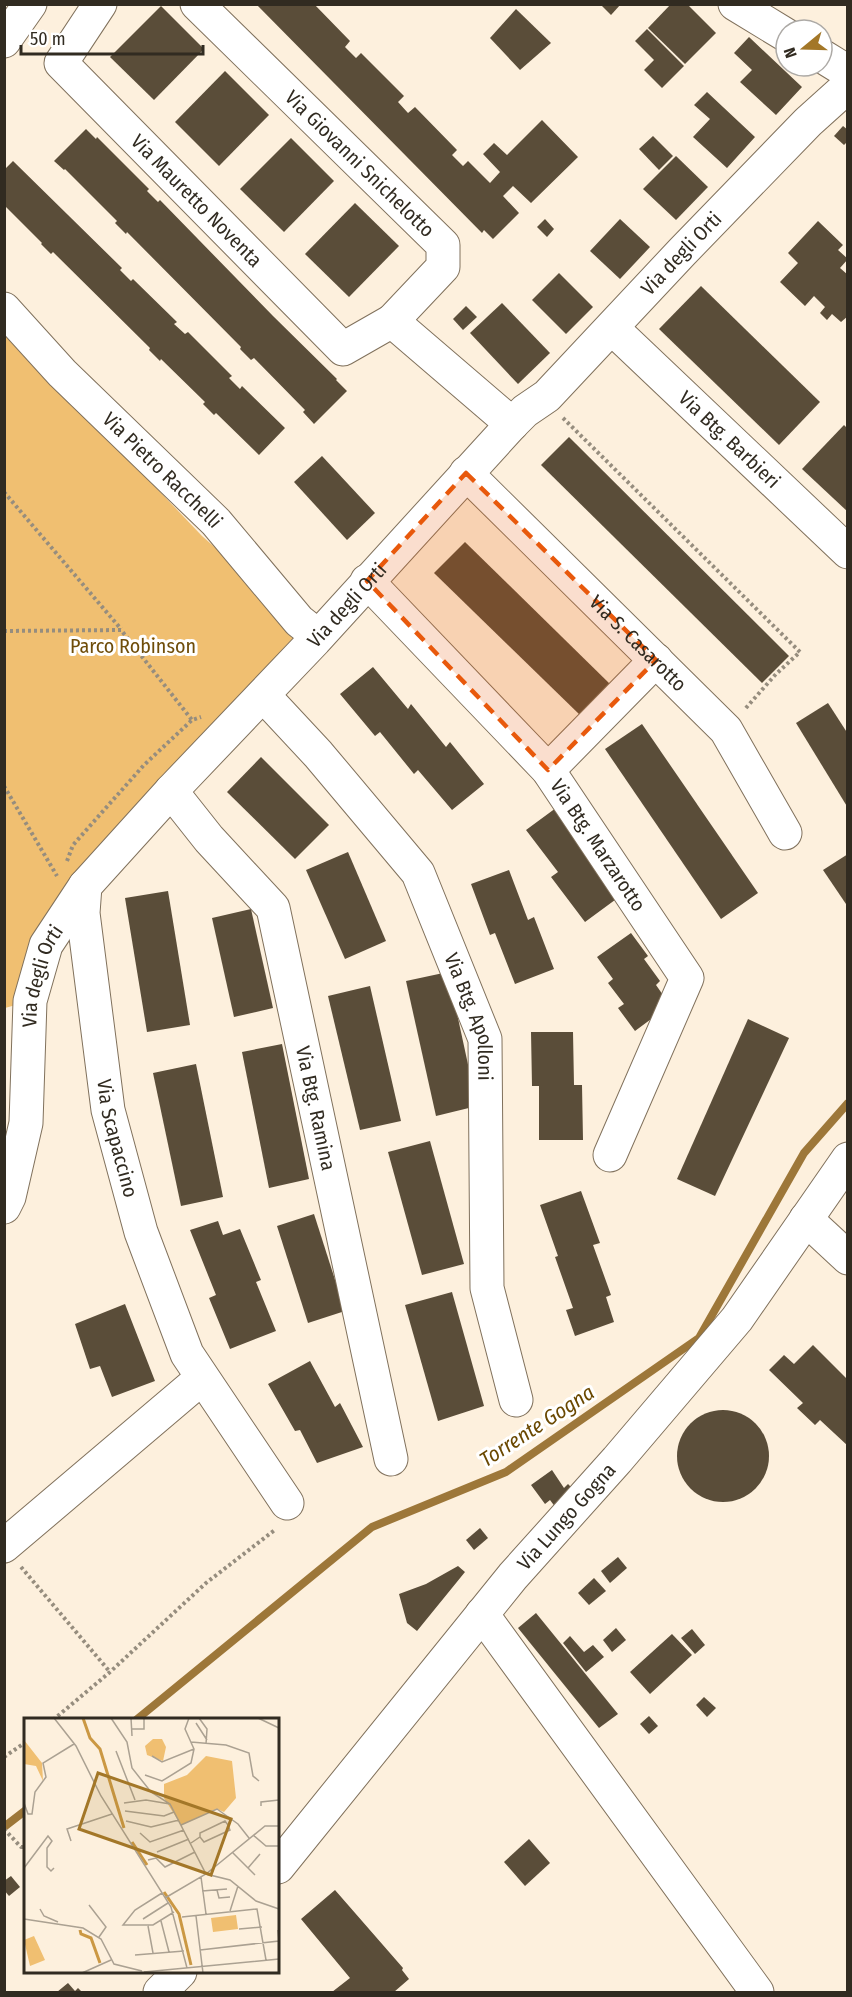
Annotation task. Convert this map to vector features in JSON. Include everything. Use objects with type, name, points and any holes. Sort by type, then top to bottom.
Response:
[{"type":"street","points":[[4,41],[30,4]]},
{"type":"street","name":"Via Mauretto Noventa","points":[[100,4],[61,63],[343,349],[392,321]]},
{"type":"street","name":"Via Giovanni Snichelotto","points":[[197,4],[443,245],[443,267],[392,321]]},
{"type":"street","points":[[735,4],[774,28]]},
{"type":"street","points":[[834,63],[848,72]]},
{"type":"street","name":"Via degli Orti","points":[[4,1207],[9,1197],[26,1123],[30,1001],[46,945],[72,883],[171,791],[318,636],[512,424],[525,411],[547,396],[808,122],[848,86]]},
{"type":"street","name":"Via Pietro Racchelli","points":[[4,309],[62,373],[216,522],[299,621],[318,636]]},
{"type":"street","points":[[392,321],[512,424]]},
{"type":"street","name":"Via Btg. Barbieri","points":[[612,328],[848,552]]},
{"type":"street","name":"Via S. Casarotto","points":[[466,473],[726,730],[784,833]]},
{"type":"street","name":"Via Btg. Marzarotto","points":[[367,581],[548,770],[687,978],[610,1155]]},
{"type":"street","points":[[548,770],[656,660]]},
{"type":"street","name":"Via Btg. Apolloni","points":[[263,695],[318,754],[418,873],[485,1040],[487,1288],[516,1400]]},
{"type":"street","name":"Via Btg. Ramina","points":[[171,791],[209,839],[273,908],[391,1459]]},
{"type":"street","name":"Via Scapaccino","points":[[72,883],[83,913],[108,1110],[141,1233],[188,1354],[287,1503]]},
{"type":"street","name":"Via Lungo Gogna","points":[[279,1866],[513,1576],[617,1460],[737,1319],[848,1160]]},
{"type":"street","points":[[806,1219],[848,1258]]},
{"type":"street","points":[[12,1556],[202,1378]]},
{"type":"street","points":[[482,1614],[757,1992]]},
{"type":"street","points":[[160,1992],[178,1973]]},
{"type":"path","points":[[560,415],[800,652],[776,674],[726,730]]},
{"type":"path","points":[[4,492],[122,630],[192,720]]},
{"type":"path","points":[[4,631],[122,630]]},
{"type":"path","points":[[4,786],[72,883]]},
{"type":"path","points":[[54,1718],[110,1672],[206,1583],[296,1514],[287,1503]]},
{"type":"path","points":[[12,1556],[110,1672]]},
{"type":"path","points":[[4,1757],[24,1743]]},
{"type":"path","points":[[4,1829],[21,1847],[24,1847]]},
{"type":"highlighted area","points":[[466,473],[656,660],[548,770],[367,581]]},
{"type":"green space","name":"Parco Robinson","points":[[5,329],[202,536],[308,629],[85,886],[30,1001],[5,1008]]},
{"type":"building","points":[[256,4],[314,4],[350,41],[345,47],[356,58],[361,53],[404,96],[398,102],[408,113],[415,107],[457,150],[452,155],[463,166],[468,161],[490,183],[500,172],[483,154],[494,143],[507,155],[542,120],[578,157],[531,203],[513,186],[503,196],[519,213],[493,239],[484,230],[482,233]]},
{"type":"building","points":[[600,4],[621,4],[611,15]]},
{"type":"building","points":[[671,4],[687,4],[716,33],[685,64],[648,28]]},
{"type":"building","points":[[161,6],[204,49],[154,100],[110,57]]},
{"type":"building","points":[[516,9],[551,43],[520,70],[490,38]]},
{"type":"building","points":[[647,29],[684,66],[662,88],[644,70],[654,60],[635,41]]},
{"type":"building","points":[[749,37],[774,61],[774,78],[792,78],[802,87],[776,115],[740,82],[752,70],[734,53]]},
{"type":"building","points":[[225,71],[269,115],[219,166],[175,122]]},
{"type":"building","points":[[707,92],[755,137],[727,168],[693,137],[710,119],[694,105]]},
{"type":"building","points":[[843,126],[848,130],[848,141],[844,145],[834,136]]},
{"type":"building","points":[[86,129],[149,189],[147,191],[158,202],[160,200],[347,391],[314,424],[303,412],[305,410],[254,358],[251,360],[240,349],[241,347],[127,232],[126,234],[115,223],[117,221],[54,161]]},
{"type":"building","points":[[653,136],[673,156],[659,170],[639,149]]},
{"type":"building","points":[[291,138],[334,181],[284,232],[240,189]]},
{"type":"building","points":[[676,156],[708,187],[676,220],[643,189]]},
{"type":"building","points":[[13,161],[122,268],[120,270],[131,281],[133,279],[177,322],[174,324],[185,334],[188,332],[232,376],[229,378],[240,389],[242,386],[285,428],[259,455],[216,413],[214,415],[203,404],[205,402],[161,359],[160,361],[149,350],[150,348],[53,252],[51,254],[4,205],[4,170]]},
{"type":"building","points":[[355,203],[399,246],[349,297],[305,254]]},
{"type":"building","points":[[545,219],[554,229],[547,237],[537,227]]},
{"type":"building","points":[[620,219],[650,247],[620,279],[590,251]]},
{"type":"building","points":[[818,221],[843,245],[838,250],[848,259],[840,268],[848,275],[848,316],[841,322],[832,314],[827,320],[820,313],[825,307],[814,296],[805,306],[780,282],[798,263],[788,253]]},
{"type":"building","points":[[559,273],[593,307],[566,334],[532,300]]},
{"type":"building","points":[[701,286],[820,402],[779,445],[659,329]]},
{"type":"building","points":[[502,303],[550,353],[518,384],[470,333]]},
{"type":"building","points":[[466,306],[477,317],[463,330],[453,319]]},
{"type":"building","points":[[844,425],[848,429],[848,512],[802,469]]},
{"type":"building","points":[[569,437],[789,656],[762,683],[541,465]]},
{"type":"building","points":[[322,456],[375,513],[347,540],[294,482]]},
{"type":"building","points":[[465,542],[611,685],[581,716],[434,573]]},
{"type":"building","points":[[373,667],[408,709],[411,704],[446,747],[450,742],[484,784],[452,810],[418,770],[414,774],[380,732],[375,736],[340,694]]},
{"type":"building","points":[[828,703],[848,734],[848,808],[796,723]]},
{"type":"building","points":[[642,724],[758,893],[721,919],[605,749]]},
{"type":"building","points":[[261,757],[329,825],[295,859],[227,792]]},
{"type":"building","points":[[560,805],[619,897],[585,922],[551,877],[558,872],[526,830]]},
{"type":"building","points":[[348,852],[386,941],[345,959],[306,870]]},
{"type":"building","points":[[848,854],[848,907],[823,870]]},
{"type":"building","points":[[509,870],[528,920],[534,917],[554,969],[515,984],[495,933],[490,935],[471,884]]},
{"type":"building","points":[[168,891],[190,1025],[147,1032],[125,898]]},
{"type":"building","points":[[251,909],[273,1008],[234,1017],[212,918]]},
{"type":"building","points":[[631,933],[648,956],[644,959],[660,981],[656,985],[670,1005],[635,1031],[618,1008],[624,1004],[608,983],[613,979],[597,957]]},
{"type":"building","points":[[448,972],[477,1106],[436,1116],[406,981]]},
{"type":"building","points":[[370,986],[401,1121],[360,1130],[328,996]]},
{"type":"building","points":[[748,1019],[789,1038],[715,1196],[677,1179]]},
{"type":"building","points":[[531,1032],[573,1032],[574,1085],[582,1085],[583,1140],[539,1140],[539,1086],[532,1086]]},
{"type":"building","points":[[282,1044],[309,1179],[269,1188],[242,1052]]},
{"type":"building","points":[[196,1064],[223,1197],[181,1206],[153,1073]]},
{"type":"building","points":[[430,1141],[464,1264],[422,1275],[388,1152]]},
{"type":"building","points":[[581,1191],[600,1243],[593,1245],[611,1295],[606,1297],[614,1322],[575,1336],[566,1310],[573,1308],[540,1205]]},
{"type":"building","points":[[314,1214],[345,1311],[308,1323],[277,1226]]},
{"type":"building","points":[[218,1221],[223,1235],[240,1229],[261,1280],[256,1282],[276,1331],[230,1349],[209,1298],[216,1295],[190,1230]]},
{"type":"building","points":[[452,1292],[484,1406],[438,1421],[405,1305]]},
{"type":"building","points":[[125,1304],[155,1381],[112,1397],[100,1366],[90,1369],[75,1324]]},
{"type":"building","points":[[813,1345],[848,1380],[848,1446],[820,1420],[815,1425],[797,1408],[803,1403],[769,1370],[784,1355],[794,1364]]},
{"type":"building","points":[[310,1361],[335,1407],[340,1403],[363,1447],[317,1463],[300,1430],[295,1431],[268,1384]]},
{"type":"building","points":[[723,1410],[741,1414],[755,1424],[765,1438],[769,1456],[765,1474],[755,1488],[741,1498],[723,1502],[705,1498],[691,1488],[681,1474],[677,1456],[681,1438],[691,1424],[705,1414]]},
{"type":"building","points":[[552,1470],[564,1488],[568,1484],[574,1490],[556,1508],[550,1500],[545,1504],[531,1485]]},
{"type":"building","points":[[480,1528],[488,1538],[474,1550],[466,1540]]},
{"type":"building","points":[[618,1557],[627,1568],[610,1583],[601,1571]]},
{"type":"building","points":[[458,1566],[465,1572],[417,1631],[407,1623],[399,1594],[426,1584]]},
{"type":"building","points":[[594,1578],[606,1591],[589,1605],[578,1593]]},
{"type":"building","points":[[536,1613],[618,1714],[599,1728],[518,1628]]},
{"type":"building","points":[[616,1628],[626,1640],[612,1652],[603,1640]]},
{"type":"building","points":[[692,1629],[705,1645],[695,1654],[681,1638]]},
{"type":"building","points":[[672,1634],[692,1655],[650,1694],[630,1672]]},
{"type":"building","points":[[570,1636],[584,1652],[593,1645],[604,1657],[586,1672],[563,1643]]},
{"type":"building","points":[[704,1697],[716,1708],[707,1717],[696,1705]]},
{"type":"building","points":[[649,1716],[658,1726],[649,1734],[640,1724]]},
{"type":"building","points":[[529,1839],[550,1863],[525,1886],[504,1862]]},
{"type":"building","points":[[11,1876],[20,1887],[9,1896],[4,1890],[4,1881]]},
{"type":"building","points":[[335,1890],[403,1968],[402,1970],[409,1979],[394,1992],[332,1992],[350,1978],[301,1919]]},
{"type":"building","points":[[68,1983],[75,1991],[78,1988],[82,1992],[57,1992]]},
{"type":"waterway","name":"Torrente Gogna","points":[[138,1718],[372,1527],[506,1472],[699,1338],[804,1153],[848,1103]]},
{"type":"waterway","name":"Torrente Gogna","points":[[4,1827],[24,1812]]}]
